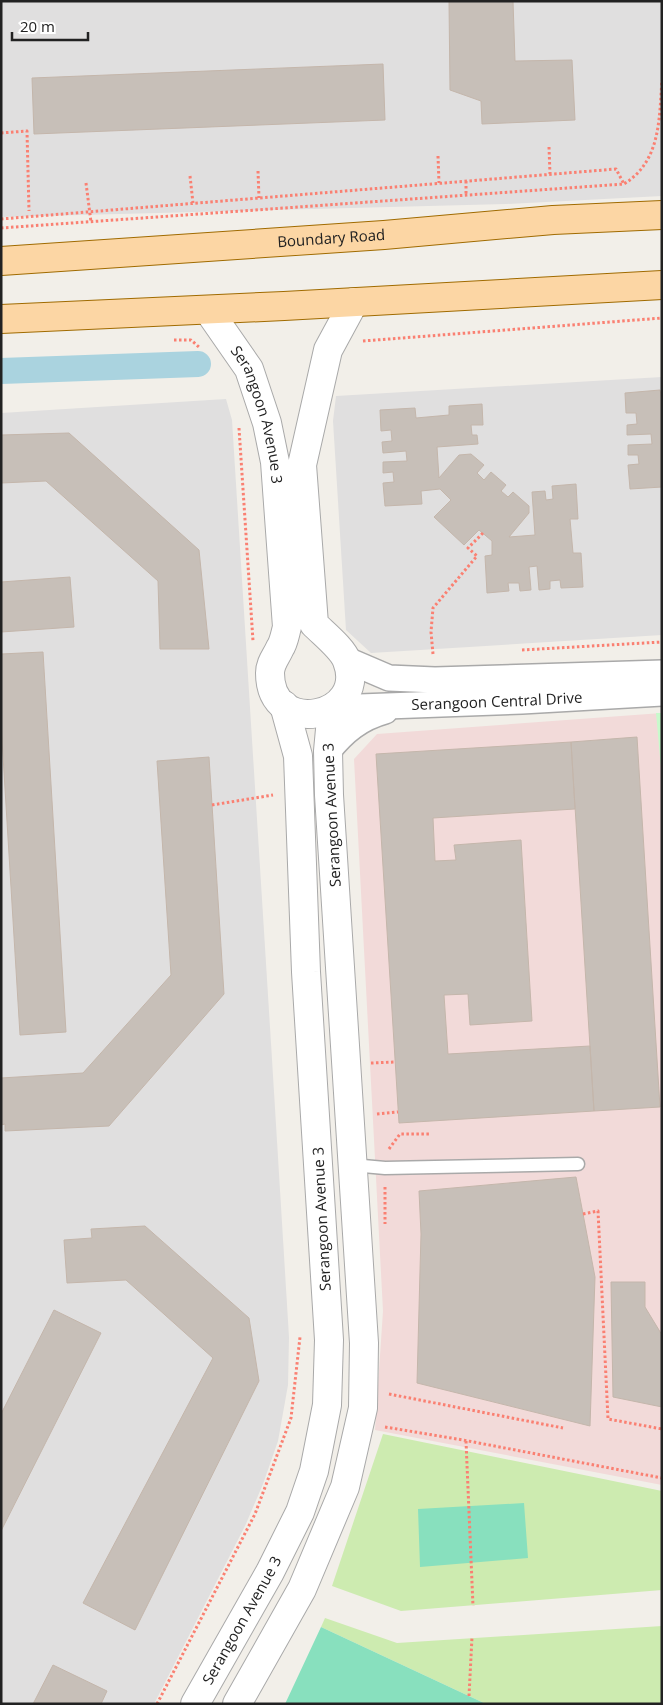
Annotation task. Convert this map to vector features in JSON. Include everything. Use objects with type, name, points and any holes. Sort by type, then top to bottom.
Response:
[{"type":"main road","name":"Boundary Road","points":[[1,261],[364,236],[553,220],[662,215]]},
{"type":"main road","points":[[1,319],[208,310],[662,285]]},
{"type":"street","name":"Serangoon Avenue 3","points":[[338,650],[314,624],[302,465],[328,350],[354,302]]},
{"type":"street","name":"Serangoon Avenue 3","points":[[195,1704],[270,1572],[300,1512],[314,1471],[327,1405],[329,1340],[306,982],[298,756],[284,705],[276,696],[271,684],[270,671],[274,658],[281,648],[287,627],[275,462],[267,423],[249,369],[208,310]]},
{"type":"street","points":[[281,648],[291,640],[303,636],[317,636],[338,650],[350,674],[348,687],[342,699],[332,708],[320,714],[307,715],[295,712],[284,705]]},
{"type":"street","name":"Serangoon Central Drive","points":[[338,650],[389,678],[435,680],[662,673]]},
{"type":"street","name":"Serangoon Central Drive","points":[[332,708],[512,702],[662,692]]},
{"type":"street","points":[[328,751],[341,734],[370,716],[402,706]]},
{"type":"street","name":"Serangoon Avenue 3","points":[[237,1704],[302,1588],[345,1487],[363,1408],[364,1344],[328,751],[332,708]]},
{"type":"lane","points":[[352,1165],[385,1168],[578,1164]]},
{"type":"path","points":[[1,228],[624,184],[636,177],[650,158],[660,128],[662,80]]},
{"type":"path","points":[[1,133],[27,131],[28,210]]},
{"type":"path","points":[[550,147],[550,174]]},
{"type":"path","points":[[438,156],[439,183]]},
{"type":"path","points":[[1,219],[616,169],[624,184]]},
{"type":"path","points":[[258,171],[259,198]]},
{"type":"path","points":[[190,176],[193,203]]},
{"type":"path","points":[[466,181],[466,195]]},
{"type":"path","points":[[86,184],[91,222]]},
{"type":"path","points":[[361,342],[366,340],[662,318]]},
{"type":"path","points":[[171,340],[191,340],[203,351]]},
{"type":"path","points":[[239,426],[253,645]]},
{"type":"path","points":[[433,654],[431,632],[433,608],[477,556],[468,548],[483,533]]},
{"type":"path","points":[[512,650],[662,642]]},
{"type":"path","points":[[425,654],[443,654]]},
{"type":"path","points":[[212,805],[276,795]]},
{"type":"path","points":[[366,1064],[395,1062]]},
{"type":"path","points":[[369,1115],[398,1112]]},
{"type":"path","points":[[385,1155],[400,1134],[430,1134]]},
{"type":"path","points":[[583,1214],[598,1212],[608,1419],[662,1430]]},
{"type":"path","points":[[157,1704],[255,1514],[291,1418],[301,1329]]},
{"type":"path","points":[[386,1390],[390,1395],[397,1397],[563,1428]]},
{"type":"path","points":[[379,1428],[386,1427],[466,1441],[662,1478]]},
{"type":"path","points":[[466,1441],[473,1606]]},
{"type":"path","points":[[468,1696],[472,1637]]},
{"type":"shaded area","points":[[1,1],[662,1],[662,196],[506,204],[1,217]]},
{"type":"shaded area","points":[[662,377],[662,635],[371,653],[346,630],[333,421],[336,396]]},
{"type":"shaded area","points":[[226,399],[232,420],[289,1337],[288,1385],[278,1441],[263,1484],[245,1526],[154,1704],[1,1704],[1,413]]},
{"type":"shaded area","points":[[662,713],[662,1485],[375,1430],[383,1311],[354,759],[377,734]]},
{"type":"green space","points":[[656,713],[662,713],[662,779]]},
{"type":"green space","points":[[383,1434],[662,1491],[662,1590],[401,1611],[332,1586]]},
{"type":"green space","points":[[524,1503],[528,1558],[420,1567],[418,1509]]},
{"type":"green space","points":[[325,1618],[397,1643],[662,1626],[662,1704],[486,1704],[321,1627]]},
{"type":"green space","points":[[321,1627],[486,1704],[285,1704]]},
{"type":"building","points":[[449,1],[513,1],[515,61],[572,60],[575,120],[482,124],[481,101],[450,90]]},
{"type":"building","points":[[383,64],[385,120],[34,134],[32,78]]},
{"type":"building","points":[[660,390],[662,400],[662,487],[630,489],[628,465],[639,464],[638,455],[628,455],[628,445],[652,444],[651,434],[627,435],[627,425],[637,424],[636,413],[626,413],[625,393]]},
{"type":"building","points":[[482,404],[483,425],[471,425],[472,435],[477,435],[478,444],[437,447],[439,478],[459,455],[471,454],[484,465],[477,473],[484,480],[491,472],[506,485],[501,491],[508,497],[513,492],[529,506],[529,513],[509,537],[535,535],[532,492],[545,491],[546,500],[553,499],[552,486],[576,484],[578,519],[570,519],[573,553],[581,553],[583,587],[561,588],[560,580],[550,581],[550,589],[539,590],[537,566],[529,567],[531,590],[520,591],[519,583],[508,583],[509,591],[487,593],[485,556],[492,555],[492,541],[479,530],[464,545],[434,517],[451,500],[440,489],[421,491],[422,504],[385,506],[383,483],[394,482],[393,472],[383,473],[383,462],[407,461],[406,451],[383,453],[382,442],[392,441],[391,430],[381,431],[380,410],[415,408],[416,418],[449,415],[449,406]]},
{"type":"building","points":[[69,433],[199,550],[209,649],[160,649],[158,581],[46,481],[1,483],[1,435]]},
{"type":"building","points":[[70,577],[74,627],[1,632],[1,582]]},
{"type":"building","points":[[43,652],[66,1032],[20,1035],[1,723],[1,654]]},
{"type":"building","points":[[637,737],[660,1107],[594,1111],[571,742]]},
{"type":"building","points":[[571,742],[575,809],[433,818],[435,861],[456,860],[454,845],[521,840],[532,1021],[470,1025],[468,994],[444,995],[448,1054],[590,1046],[594,1111],[399,1123],[376,754]]},
{"type":"building","points":[[209,757],[224,994],[109,1126],[5,1131],[5,1124],[1,1125],[1,1078],[83,1073],[171,975],[157,761]]},
{"type":"building","points":[[576,1177],[595,1277],[590,1426],[417,1383],[421,1234],[419,1191]]},
{"type":"building","points":[[145,1226],[249,1318],[259,1381],[135,1630],[83,1603],[213,1358],[126,1280],[67,1283],[64,1240],[92,1238],[91,1229]]},
{"type":"building","points":[[611,1282],[645,1282],[645,1307],[662,1335],[662,1407],[613,1397]]},
{"type":"building","points":[[54,1310],[101,1333],[1,1531],[1,1414]]},
{"type":"building","points":[[53,1665],[107,1691],[101,1704],[33,1704]]},
{"type":"waterway","points":[[1,371],[198,364]]}]
